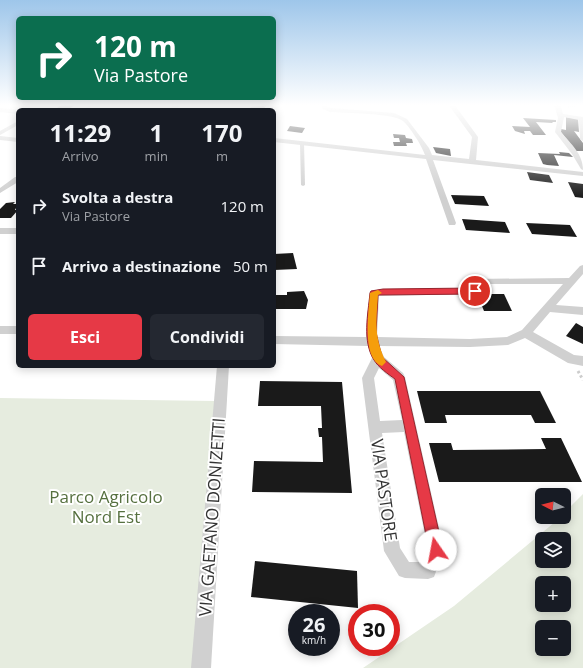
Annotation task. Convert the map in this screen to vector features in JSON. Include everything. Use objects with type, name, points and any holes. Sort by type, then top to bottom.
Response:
[{"type":"street","points":[[416,135],[426,148],[452,223]]},
{"type":"street","points":[[472,162],[475,137],[474,135]]},
{"type":"street","points":[[561,135],[575,153],[582,165]]},
{"type":"street","points":[[0,138],[16,140]]},
{"type":"street","points":[[276,140],[583,174]]},
{"type":"street","points":[[575,153],[583,153]]},
{"type":"street","points":[[0,192],[16,180]]},
{"type":"street","points":[[0,183],[10,184]]},
{"type":"street","points":[[0,231],[16,231]]},
{"type":"street","points":[[276,340],[490,343],[508,341],[526,333],[583,268]]},
{"type":"street","points":[[378,359],[371,332],[374,293],[571,281]]},
{"type":"street","points":[[547,308],[583,311]]},
{"type":"street","points":[[0,330],[16,330]]},
{"type":"street","points":[[526,333],[572,360],[583,361]]},
{"type":"street","name":"VIA PASTORE","points":[[378,359],[399,377],[410,426],[436,550],[428,571],[405,570],[392,551],[368,378],[378,359]]},
{"type":"street","name":"VIA GAETANO DONIZETTI","points":[[201,668],[223,368]]},
{"type":"street","name":"VIA PASTORE","points":[[374,427],[410,426]]},
{"type":"lane","points":[[302,143],[303,185]]},
{"type":"green space","name":"Parco Agricolo Nord Est","points":[[0,398],[215,401],[203,668],[0,668]]},
{"type":"green space","points":[[583,494],[583,668],[363,668],[381,656],[400,656],[400,643],[454,606],[535,539],[535,568],[571,568],[571,532],[543,532],[553,524],[571,524],[571,506]]},
{"type":"building","points":[[393,135],[405,135],[406,138],[412,139],[413,143],[406,143],[407,146],[394,146],[393,142],[400,142],[399,138],[394,138]]},
{"type":"building","points":[[564,135],[577,135],[583,143],[583,151],[576,151]]},
{"type":"building","points":[[433,147],[450,149],[451,156],[436,153]]},
{"type":"building","points":[[559,152],[569,153],[573,157],[554,155],[559,166],[547,165],[543,164],[538,153],[560,154]]},
{"type":"building","points":[[527,172],[549,175],[553,183],[530,180]]},
{"type":"building","points":[[568,182],[583,184],[583,198],[575,197]]},
{"type":"building","points":[[451,195],[484,196],[489,206],[455,204]]},
{"type":"building","points":[[15,202],[13,204],[16,204],[16,212],[11,218],[0,218],[0,209],[6,203]]},
{"type":"building","points":[[462,219],[505,222],[510,233],[466,230]]},
{"type":"building","points":[[526,223],[570,225],[577,237],[532,234]]},
{"type":"building","points":[[293,253],[297,269],[276,270],[276,254]]},
{"type":"building","points":[[304,291],[308,300],[306,309],[276,309],[276,295],[287,295],[287,292]]},
{"type":"building","points":[[477,294],[504,294],[512,311],[484,311]]},
{"type":"building","points":[[576,323],[583,327],[583,344],[566,336]]},
{"type":"building","points":[[260,381],[342,382],[352,493],[252,492],[254,461],[323,462],[322,437],[319,437],[318,428],[322,428],[321,406],[258,406]]},
{"type":"building","points":[[417,391],[540,391],[556,423],[535,423],[531,415],[445,415],[447,423],[425,423]]},
{"type":"building","points":[[541,438],[561,438],[582,482],[439,482],[429,443],[451,443],[453,450],[546,449]]},
{"type":"building","points":[[255,561],[357,571],[358,604],[348,604],[348,607],[340,606],[340,604],[319,604],[251,597]]},
{"type":"slow traffic","points":[[378,293],[374,293],[371,332],[378,359],[382,362]]},
{"type":"route","points":[[436,550],[399,377],[378,359],[373,341],[371,332],[374,293],[475,291]]}]
